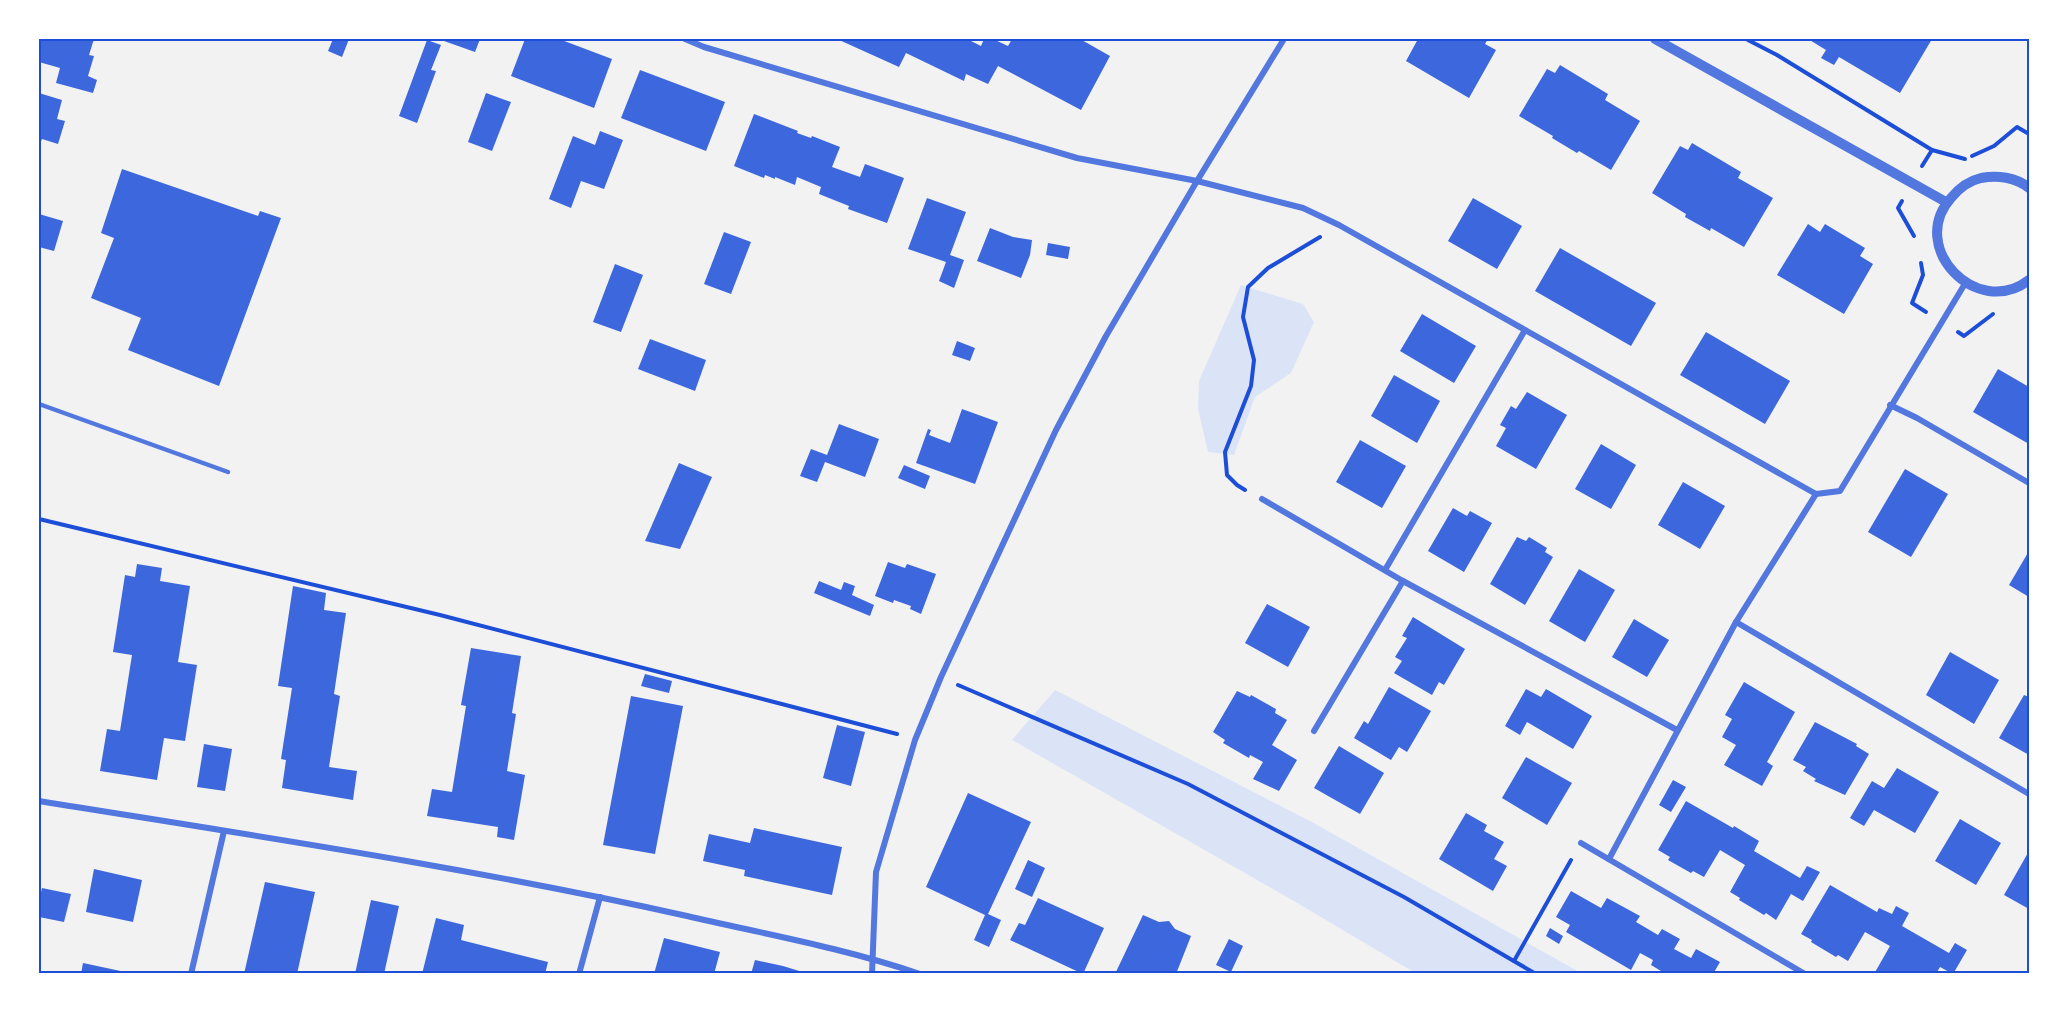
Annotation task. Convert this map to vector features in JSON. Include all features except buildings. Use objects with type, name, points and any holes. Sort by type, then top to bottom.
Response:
[{"type":"street","points":[[685,39],[1077,158],[1197,181],[1303,208],[1339,225],[1816,494],[1840,491],[1966,282]]},
{"type":"street","points":[[872,974],[876,872],[915,740],[941,677],[1056,430],[1106,336],[1284,39]]},
{"type":"street","points":[[1655,39],[1946,202]]},
{"type":"street","points":[[2028,184],[2009,178],[1991,176],[1974,180],[1958,189],[1946,202],[1939,219],[1937,238],[1942,257],[1952,273],[1981,290],[2010,289],[2029,280]]},
{"type":"street","points":[[1385,570],[1525,330]]},
{"type":"street","points":[[1890,405],[1917,418],[2029,483]]},
{"type":"street","points":[[1610,859],[1677,729],[1737,622],[1816,494]]},
{"type":"street","points":[[1262,499],[1403,580],[1677,729]]},
{"type":"street","points":[[1314,731],[1403,580]]},
{"type":"street","points":[[1737,622],[2029,794]]},
{"type":"street","points":[[39,801],[388,856],[600,897],[873,958],[920,974]]},
{"type":"street","points":[[191,974],[224,831]]},
{"type":"street","points":[[1581,843],[1805,974]]},
{"type":"street","points":[[579,974],[600,897]]},
{"type":"lane","points":[[39,404],[228,472]]},
{"type":"path","points":[[1746,39],[1777,55],[1932,150]]},
{"type":"path","points":[[1262,499],[1237,485],[1227,475],[1225,452],[1251,386],[1254,360],[1243,317],[1248,287],[1268,268],[1339,225]]},
{"type":"path","points":[[39,519],[451,618],[748,694],[915,740]]},
{"type":"path","points":[[941,677],[1188,784],[1404,897],[1536,974]]},
{"type":"path","points":[[1514,961],[1581,843]]},
{"type":"shaded area","points":[[1241,285],[1303,304],[1314,322],[1291,373],[1255,397],[1234,455],[1208,452],[1198,409],[1199,381]]},
{"type":"shaded area","points":[[1055,690],[1310,821],[1583,974],[1417,974],[1012,740]]}]
